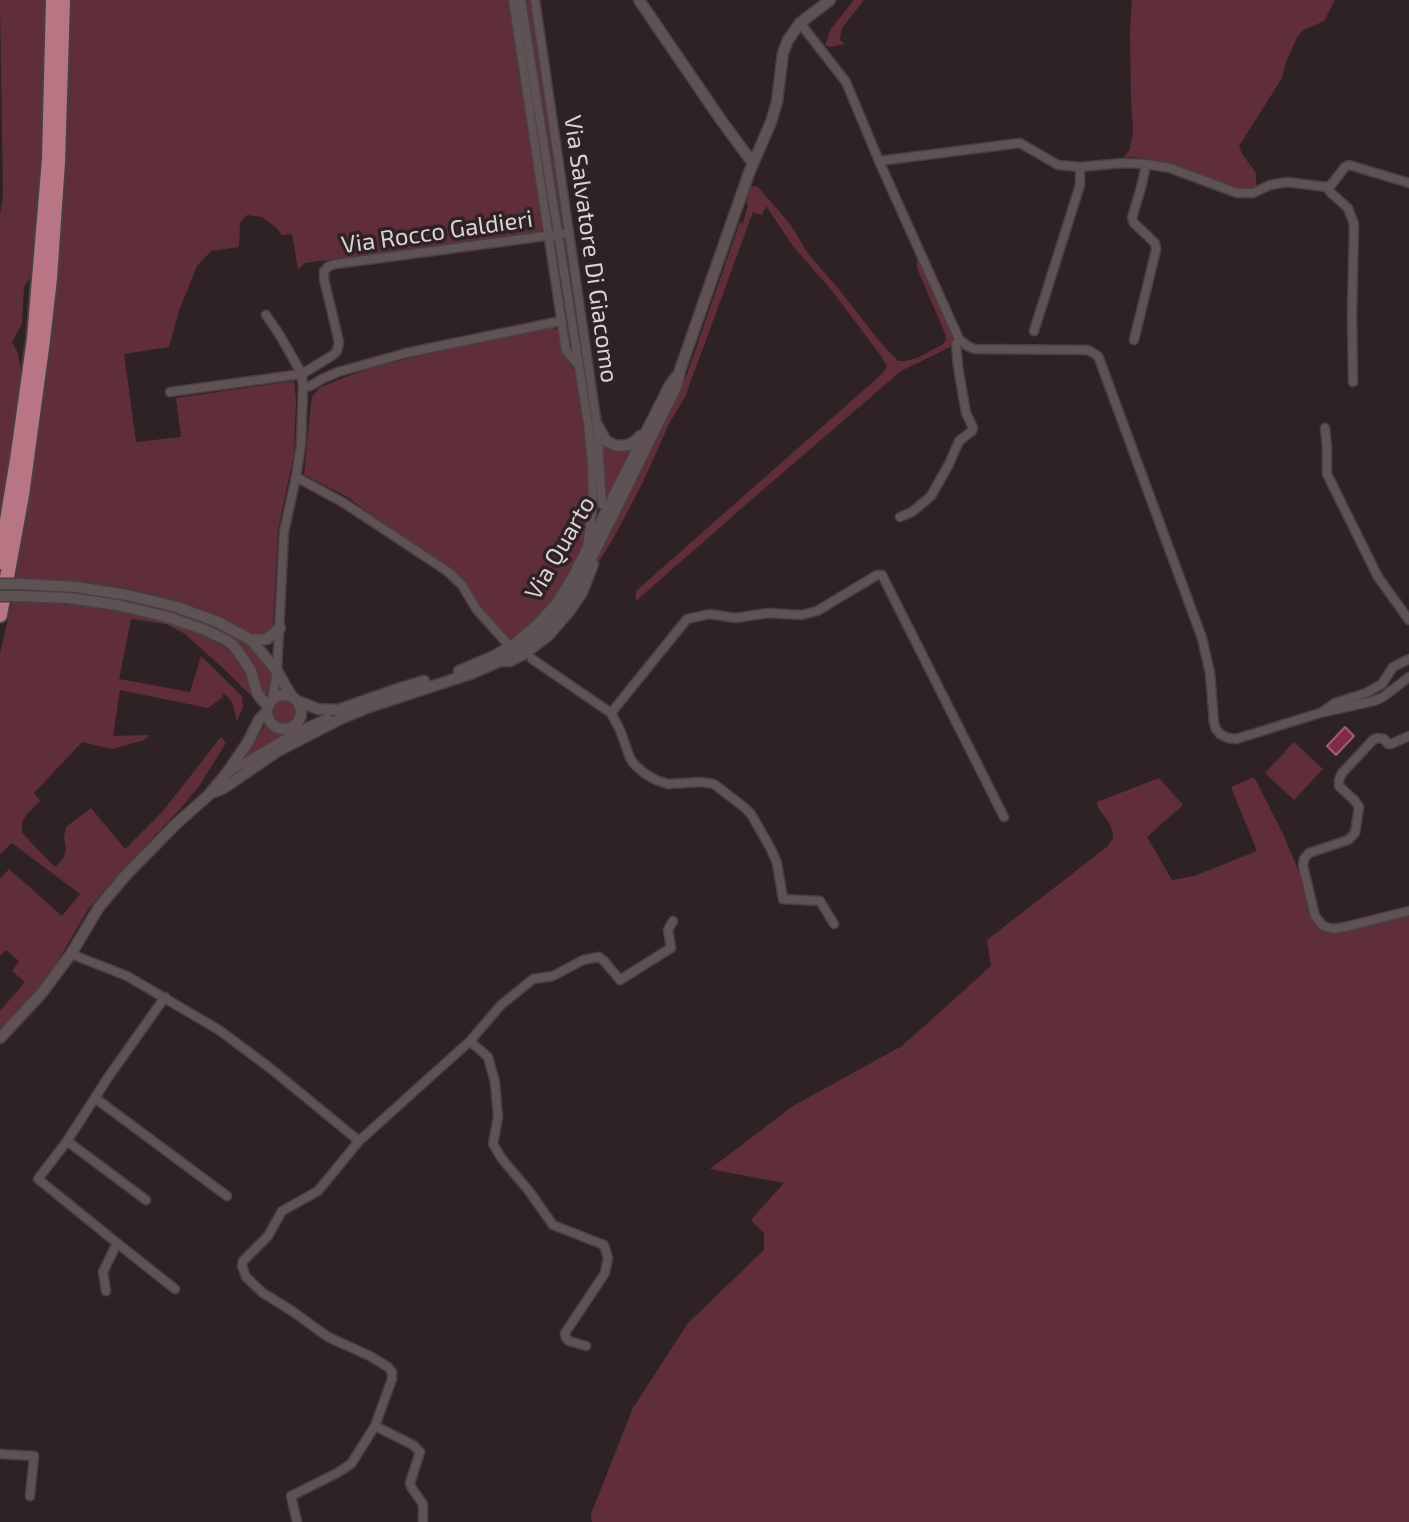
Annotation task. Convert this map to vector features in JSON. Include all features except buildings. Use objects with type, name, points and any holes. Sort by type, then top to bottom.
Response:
[{"type":"highway","points":[[0,562],[34,339],[49,159],[53,0]]},
{"type":"highway","points":[[0,615],[22,495],[48,290],[59,149],[63,0]]},
{"type":"street","name":"Via Salvatore Di Giacomo","points":[[513,0],[566,351],[578,365]]},
{"type":"street","name":"Via Salvatore Di Giacomo","points":[[521,0],[588,423],[593,503],[587,548]]},
{"type":"street","name":"Via Salvatore Di Giacomo","points":[[535,0],[597,425],[602,504]]},
{"type":"street","points":[[639,0],[721,120],[754,161]]},
{"type":"street","name":"Via Quarto","points":[[211,793],[223,788],[297,732],[470,674],[498,662],[515,653],[543,630],[564,607],[676,387],[754,161],[775,112],[785,46],[800,23],[830,0]]},
{"type":"street","points":[[800,23],[846,82],[959,339],[974,349],[1088,350],[1098,356],[1202,638],[1210,673],[1214,723],[1220,734],[1236,739],[1321,713],[1374,701],[1409,677]]},
{"type":"street","points":[[879,162],[1020,143],[1058,165],[1080,167],[1146,163],[1170,168],[1237,193],[1253,193],[1270,185],[1287,182],[1327,187],[1349,165],[1409,183]]},
{"type":"street","points":[[1134,340],[1156,250],[1155,243],[1132,218],[1146,163]]},
{"type":"street","points":[[1034,331],[1080,185],[1080,167]]},
{"type":"street","points":[[1327,187],[1348,208],[1354,224],[1353,382]]},
{"type":"street","name":"Via Rocco Galdieri","points":[[302,374],[337,351],[339,338],[324,275],[324,271],[329,267],[568,233]]},
{"type":"street","points":[[265,315],[302,374],[301,444],[285,532],[278,671],[269,706],[270,721],[278,728],[297,732]]},
{"type":"street","points":[[303,388],[338,372],[406,353],[561,320]]},
{"type":"street","points":[[900,517],[912,512],[931,496],[959,441],[973,428],[966,413],[958,367],[956,344],[959,339]]},
{"type":"street","name":"Via Quarto","points":[[295,699],[318,709],[338,710],[464,669],[494,656],[526,635],[548,614],[565,592],[680,370]]},
{"type":"street","points":[[170,392],[302,374]]},
{"type":"street","points":[[597,425],[603,438],[617,446],[629,445],[646,432]]},
{"type":"street","points":[[1325,428],[1327,474],[1378,577],[1409,620]]},
{"type":"street","points":[[296,477],[344,503],[447,571],[462,585],[477,610],[506,642]]},
{"type":"street","points":[[498,662],[510,662],[550,636],[583,593],[594,564]]},
{"type":"street","points":[[611,713],[687,619],[710,614],[735,618],[768,613],[802,615],[817,611],[877,575],[882,575],[1004,817]]},
{"type":"street","points":[[0,584],[76,587],[147,599],[218,622],[251,640],[278,671],[301,709],[297,732]]},
{"type":"street","points":[[0,596],[69,598],[117,605],[164,615],[226,640],[233,645],[251,671],[257,693],[259,720]]},
{"type":"street","points":[[251,640],[267,639],[280,628]]},
{"type":"street","points":[[532,659],[611,713],[630,758],[644,773],[668,784],[714,784],[745,808],[751,814],[777,863],[783,899],[820,901],[834,924]]},
{"type":"street","points":[[1321,713],[1335,703],[1366,694],[1382,684],[1393,667],[1409,659]]},
{"type":"street","points":[[257,693],[269,706]]},
{"type":"street","points":[[0,1038],[41,994],[71,954],[99,907],[125,876],[211,793],[248,742],[269,706],[282,695],[295,699]]},
{"type":"street","points":[[227,773],[297,732],[328,718]]},
{"type":"street","points":[[1409,736],[1391,744],[1384,739],[1373,740],[1342,773],[1339,786],[1359,807],[1354,833],[1348,839],[1309,853],[1303,866],[1315,916],[1326,927],[1345,927],[1409,911]]},
{"type":"street","points":[[297,1522],[291,1496],[351,1464],[375,1426],[392,1380],[392,1372],[370,1356],[328,1337],[263,1293],[246,1277],[242,1266],[245,1257],[268,1236],[282,1211],[318,1191],[359,1141],[470,1041],[501,1005],[533,979],[553,976],[583,960],[598,957],[621,980],[671,948],[668,930],[673,920]]},
{"type":"street","points":[[71,954],[127,976],[244,1047],[359,1141]]},
{"type":"street","points":[[165,997],[38,1180],[175,1289]]},
{"type":"street","points":[[470,1041],[488,1057],[495,1082],[498,1116],[493,1144],[498,1152],[553,1224],[604,1245],[608,1258],[605,1273],[565,1333],[569,1341],[586,1346]]},
{"type":"street","points":[[95,1098],[227,1196]]},
{"type":"street","points":[[67,1141],[146,1200]]},
{"type":"street","points":[[106,1291],[103,1272],[117,1243]]},
{"type":"street","points":[[375,1426],[413,1445],[420,1452],[410,1483],[423,1504],[424,1522]]},
{"type":"street","points":[[0,1454],[34,1456],[30,1496]]},
{"type":"shaded area","points":[[0,0],[48,0],[37,247],[30,278],[24,287],[22,324],[12,342],[18,353],[21,371],[0,521],[0,216],[3,194]]},
{"type":"shaded area","points":[[67,0],[508,0],[543,227],[541,231],[305,263],[298,269],[292,234],[282,235],[262,217],[247,215],[240,223],[239,247],[211,251],[197,266],[179,311],[169,347],[124,354],[136,442],[181,437],[176,398],[294,381],[294,454],[278,530],[273,626],[262,635],[251,634],[217,615],[155,595],[76,581],[16,578],[42,410],[59,255]]},
{"type":"shaded area","points":[[526,0],[530,0],[559,188],[560,218]]},
{"type":"shaded area","points":[[854,0],[864,0],[842,28],[840,38],[845,44],[830,47],[825,45],[831,29]]},
{"type":"shaded area","points":[[1132,0],[1335,0],[1324,21],[1302,31],[1297,37],[1282,78],[1239,146],[1256,173],[1256,188],[1232,188],[1157,160],[1124,157],[1130,149],[1133,131],[1130,31]]},
{"type":"shaded area","points":[[751,186],[758,187],[790,224],[809,255],[898,361],[917,358],[942,345],[946,340],[917,268],[917,257],[952,335],[952,346],[901,371],[636,601],[636,591],[883,373],[887,366],[833,292],[793,246],[766,206],[762,215],[753,212],[685,397],[613,539],[598,563],[592,562],[687,374],[740,222],[743,223]]},
{"type":"shaded area","points":[[548,327],[559,331],[563,356],[577,373],[588,480],[587,518],[579,556],[547,609],[512,642],[479,608],[458,574],[401,537],[346,496],[304,475],[310,412],[312,397],[319,388],[348,376],[382,365]]},
{"type":"shaded area","points":[[602,442],[632,450],[606,504],[603,504],[606,498]]},
{"type":"shaded area","points":[[17,588],[77,591],[148,603],[206,621],[249,645],[260,657],[271,673],[268,694],[261,693],[236,643],[167,612],[126,602],[82,596],[17,592]]},
{"type":"shaded area","points":[[12,602],[98,608],[158,619],[204,635],[226,648],[236,659],[246,675],[252,694],[185,634],[166,624],[131,619],[119,679],[190,692],[201,656],[242,696],[243,707],[237,721],[232,702],[222,693],[223,697],[208,708],[120,690],[113,736],[150,735],[144,740],[112,749],[82,742],[34,793],[40,801],[26,815],[22,823],[22,833],[55,867],[63,859],[66,850],[66,827],[91,808],[125,849],[163,811],[221,737],[226,743],[199,786],[181,808],[89,908],[57,962],[29,999],[2,1028],[0,1011],[25,982],[12,971],[19,961],[6,950],[0,956],[0,879],[9,869],[62,916],[80,894],[12,843],[0,854],[0,653]]},
{"type":"shaded area","points":[[284,699],[293,703],[297,712],[293,721],[284,725],[275,721],[271,712],[275,703]]},
{"type":"shaded area","points":[[266,724],[285,735],[239,764]]},
{"type":"shaded area","points":[[1345,727],[1354,736],[1336,755],[1327,746]]},
{"type":"shaded area","points":[[1294,742],[1323,769],[1294,800],[1265,773]]},
{"type":"shaded area","points":[[1254,777],[1299,872],[1313,922],[1321,929],[1333,932],[1409,915],[1409,1522],[592,1522],[591,1514],[633,1408],[688,1323],[764,1250],[764,1233],[751,1220],[784,1183],[710,1169],[793,1106],[902,1046],[991,966],[987,940],[1108,846],[1113,838],[1112,829],[1097,802],[1159,778],[1183,805],[1147,837],[1172,880],[1194,876],[1257,851],[1231,787]]}]
